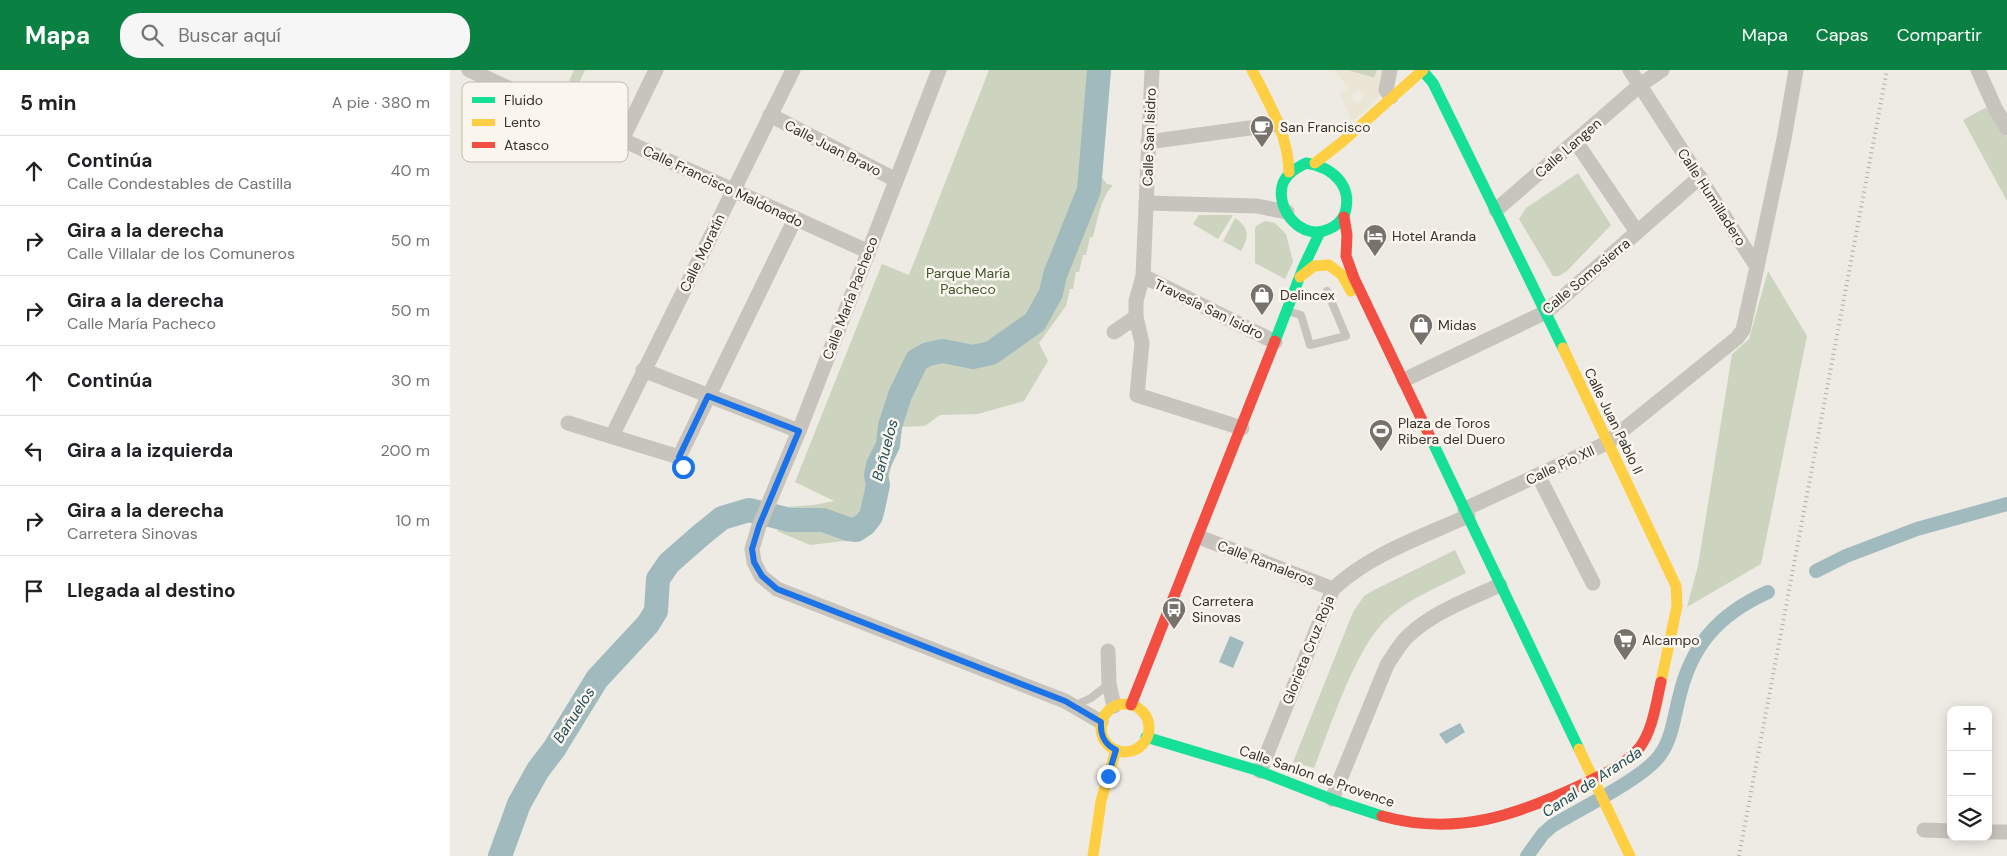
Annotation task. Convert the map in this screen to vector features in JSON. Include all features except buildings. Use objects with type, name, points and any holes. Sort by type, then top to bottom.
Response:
[{"type":"street","name":"Calle Francisco Maldonado","points":[[469,70],[495,82]]},
{"type":"street","points":[[628,128],[656,70]]},
{"type":"street","name":"Calle Moratín","points":[[612,436],[793,70]]},
{"type":"street","name":"Calle María Pacheco","points":[[939,70],[799,431],[769,494],[752,549],[754,562],[762,576],[777,589],[1065,701],[1101,722]]},
{"type":"street","name":"Calle San Isidro","points":[[1152,70],[1142,276],[1136,301],[1136,317],[1142,343],[1137,395],[1242,428]]},
{"type":"street","points":[[1252,70],[1288,143],[1289,172],[1281,188],[1281,197],[1296,235]]},
{"type":"street","points":[[1390,70],[1386,90],[1391,98]]},
{"type":"street","points":[[1399,70],[1410,81]]},
{"type":"street","points":[[1289,172],[1311,163],[1342,142],[1422,70]]},
{"type":"street","name":"Calle Juan Pablo II","points":[[1422,70],[1433,83],[1496,210],[1676,586],[1677,606],[1652,720],[1647,734],[1638,750],[1626,760],[1593,779]]},
{"type":"street","name":"Calle Humilladero","points":[[1630,70],[1757,267]]},
{"type":"street","name":"Calle Langen","points":[[1496,210],[1640,85],[1662,70]]},
{"type":"street","points":[[1757,267],[1796,70]]},
{"type":"street","points":[[1978,70],[1996,110],[2007,128]]},
{"type":"street","name":"Calle Juan Bravo","points":[[770,115],[896,180]]},
{"type":"street","points":[[1148,142],[1278,124]]},
{"type":"street","points":[[1335,175],[1336,160],[1342,142]]},
{"type":"street","points":[[1576,142],[1637,232]]},
{"type":"street","name":"Calle Francisco Maldonado","points":[[628,143],[868,252]]},
{"type":"street","points":[[1288,143],[1311,163],[1324,166],[1335,175],[1346,193],[1344,217],[1347,234],[1346,256]]},
{"type":"street","name":"Calle Somosierra","points":[[1404,380],[1546,312],[1700,177]]},
{"type":"street","points":[[1257,206],[1281,188]]},
{"type":"street","name":"Calle San Isidro","points":[[1146,203],[1257,206],[1290,216]]},
{"type":"street","points":[[1290,216],[1306,231],[1323,232],[1346,256],[1369,310],[1630,856]]},
{"type":"street","points":[[1131,705],[1242,428],[1301,272],[1323,232],[1344,217]]},
{"type":"street","points":[[568,423],[612,436],[681,462],[708,396],[794,219]]},
{"type":"street","points":[[1299,251],[1301,272]]},
{"type":"street","points":[[1301,272],[1314,266],[1329,265],[1342,275],[1351,291],[1369,310]]},
{"type":"street","name":"Calle Pío XII","points":[[1466,513],[1538,475],[1607,443],[1742,333],[1757,267]]},
{"type":"street","name":"Travesía San Isidro","points":[[1142,276],[1275,342]]},
{"type":"street","points":[[1114,332],[1136,317]]},
{"type":"street","points":[[644,370],[799,431]]},
{"type":"street","points":[[1538,475],[1593,583]]},
{"type":"street","name":"Glorieta Cruz Roja","points":[[1260,771],[1333,589],[1347,576],[1364,565],[1466,513]]},
{"type":"street","name":"Calle Ramaleros","points":[[1199,537],[1333,589]]},
{"type":"street","points":[[1332,799],[1387,666],[1402,644],[1417,628],[1435,616],[1500,585]]},
{"type":"street","points":[[1108,651],[1109,684],[1114,706]]},
{"type":"street","points":[[1131,705],[1144,713],[1148,727],[1146,737],[1138,748],[1130,751],[1116,750],[1103,738],[1101,722],[1104,715],[1114,706],[1131,705]]},
{"type":"street","name":"Calle Sanlon de Provence","points":[[1146,737],[1260,771],[1332,799],[1391,818],[1417,822],[1463,824],[1508,816],[1527,810],[1593,779]]},
{"type":"street","points":[[1092,856],[1103,793],[1116,750]]},
{"type":"street","points":[[1924,830],[1947,830]]},
{"type":"street","points":[[1992,832],[2007,832]]},
{"type":"lane","points":[[1287,311],[1301,315],[1310,346],[1346,336],[1327,291]]},
{"type":"lane","points":[[1074,706],[1091,698],[1109,684]]},
{"type":"green space","points":[[574,70],[585,70],[579,82],[569,81]]},
{"type":"green space","name":"Parque María Pacheco","points":[[989,70],[1109,70],[1099,174],[1107,184],[1113,185],[1102,203],[1093,237],[1090,237],[1086,255],[1083,255],[1079,272],[1076,272],[1073,289],[1070,289],[1066,306],[1039,343],[1048,361],[1024,401],[978,414],[940,415],[925,426],[901,427],[877,526],[861,539],[810,545],[777,531],[786,507],[834,501],[795,482],[882,264],[909,275]]},
{"type":"green space","points":[[1347,70],[1377,70],[1375,78]]},
{"type":"green space","points":[[1985,108],[1989,109],[2007,137],[2007,201],[1963,120]]},
{"type":"green space","points":[[1578,173],[1611,225],[1567,271],[1559,276],[1553,276],[1519,219],[1526,208]]},
{"type":"green space","points":[[1199,215],[1233,215],[1218,239],[1193,224]]},
{"type":"green space","points":[[1235,218],[1243,225],[1247,233],[1246,241],[1241,251],[1223,241]]},
{"type":"green space","points":[[1265,221],[1275,223],[1286,234],[1293,262],[1285,279],[1255,263],[1255,229],[1256,226]]},
{"type":"green space","points":[[1768,271],[1807,336],[1761,564],[1687,607],[1698,566],[1732,354],[1749,339]]},
{"type":"green space","points":[[1455,550],[1466,573],[1408,603],[1390,616],[1378,629],[1355,665],[1314,768],[1293,762],[1353,612],[1364,596]]},
{"type":"shaded area","points":[[1334,70],[1347,70],[1374,78],[1377,70],[1385,70],[1378,99],[1352,122],[1340,93],[1349,88]],"holes":[[[1358,90],[1363,94],[1364,98],[1358,103],[1354,102],[1351,97]]]},
{"type":"water","points":[[1230,636],[1244,642],[1233,668],[1219,662]]},
{"type":"water","points":[[1460,723],[1465,732],[1446,744],[1439,734]]},
{"type":"waterway","name":"Bañuelos","points":[[500,856],[519,804],[538,770],[554,749],[597,679],[648,624],[656,611],[658,579],[669,563],[722,518],[749,510],[790,520],[823,520],[856,530],[865,524],[871,516],[878,485],[876,475],[878,465],[888,445],[890,426],[900,395],[917,360],[928,354],[943,351],[973,357],[991,353],[1035,322],[1051,293],[1055,275],[1089,190],[1099,70]]},
{"type":"waterway","name":"Canal de Aranda","points":[[1816,571],[1846,556],[1917,529],[2007,504]]},
{"type":"waterway","name":"Canal de Aranda","points":[[1527,856],[1543,834],[1552,826],[1625,784],[1652,764],[1660,755],[1667,742],[1684,679],[1700,647],[1721,621],[1735,610],[1768,592]]},
{"type":"railway","points":[[1739,856],[1887,70]]},
{"type":"traffic: fast","points":[[1422,70],[1433,83],[1563,348]]},
{"type":"traffic: fast","points":[[1306,163],[1332,173],[1343,186],[1346,194],[1347,203],[1342,218],[1332,228],[1319,232],[1309,231],[1292,221],[1286,212],[1281,193],[1287,176],[1306,163]]},
{"type":"traffic: fast","points":[[1275,341],[1303,268],[1320,232]]},
{"type":"traffic: fast","points":[[1432,441],[1579,749]]},
{"type":"traffic: fast","points":[[1146,737],[1256,770],[1336,801],[1382,816]]},
{"type":"traffic: slow","points":[[1252,70],[1271,107],[1281,132],[1288,158],[1289,172]]},
{"type":"traffic: slow","points":[[1315,163],[1342,142],[1423,70]]},
{"type":"traffic: slow","points":[[1300,277],[1314,266],[1329,265],[1342,275],[1351,291]]},
{"type":"traffic: slow","points":[[1563,348],[1676,586],[1677,606],[1661,682]]},
{"type":"traffic: slow","points":[[1125,704],[1134,706],[1142,711],[1147,719],[1149,728],[1147,737],[1142,745],[1134,750],[1125,752],[1116,750],[1108,745],[1103,737],[1101,728],[1103,719],[1108,711],[1116,706],[1125,704]]},
{"type":"traffic: slow","points":[[1579,749],[1630,856]]},
{"type":"traffic: slow","points":[[1093,856],[1101,801],[1116,750]]},
{"type":"traffic: jam","points":[[1344,217],[1347,235],[1346,256],[1354,278],[1432,441]]},
{"type":"traffic: jam","points":[[1131,705],[1275,341]]},
{"type":"traffic: jam","points":[[1382,816],[1409,822],[1435,824],[1485,820],[1534,805],[1606,773],[1628,759],[1640,747],[1651,724],[1661,682]]},
{"type":"place","name":"San Francisco","points":[[1262,148]]},
{"type":"place","name":"Hotel Aranda","points":[[1375,257]]},
{"type":"place","name":"Delincex","points":[[1262,316]]},
{"type":"place","name":"Midas","points":[[1421,346]]},
{"type":"place","name":"Plaza de Toros Ribera del Duero","points":[[1381,452]]},
{"type":"place","name":"Carretera Sinovas","points":[[1174,630]]},
{"type":"place","name":"Alcampo","points":[[1625,661]]},
{"type":"route","points":[[683,467],[679,457],[708,396],[799,431],[759,526],[752,549],[754,562],[762,576],[777,589],[1065,701],[1092,716],[1101,722],[1103,738],[1116,750],[1108,776]]}]
